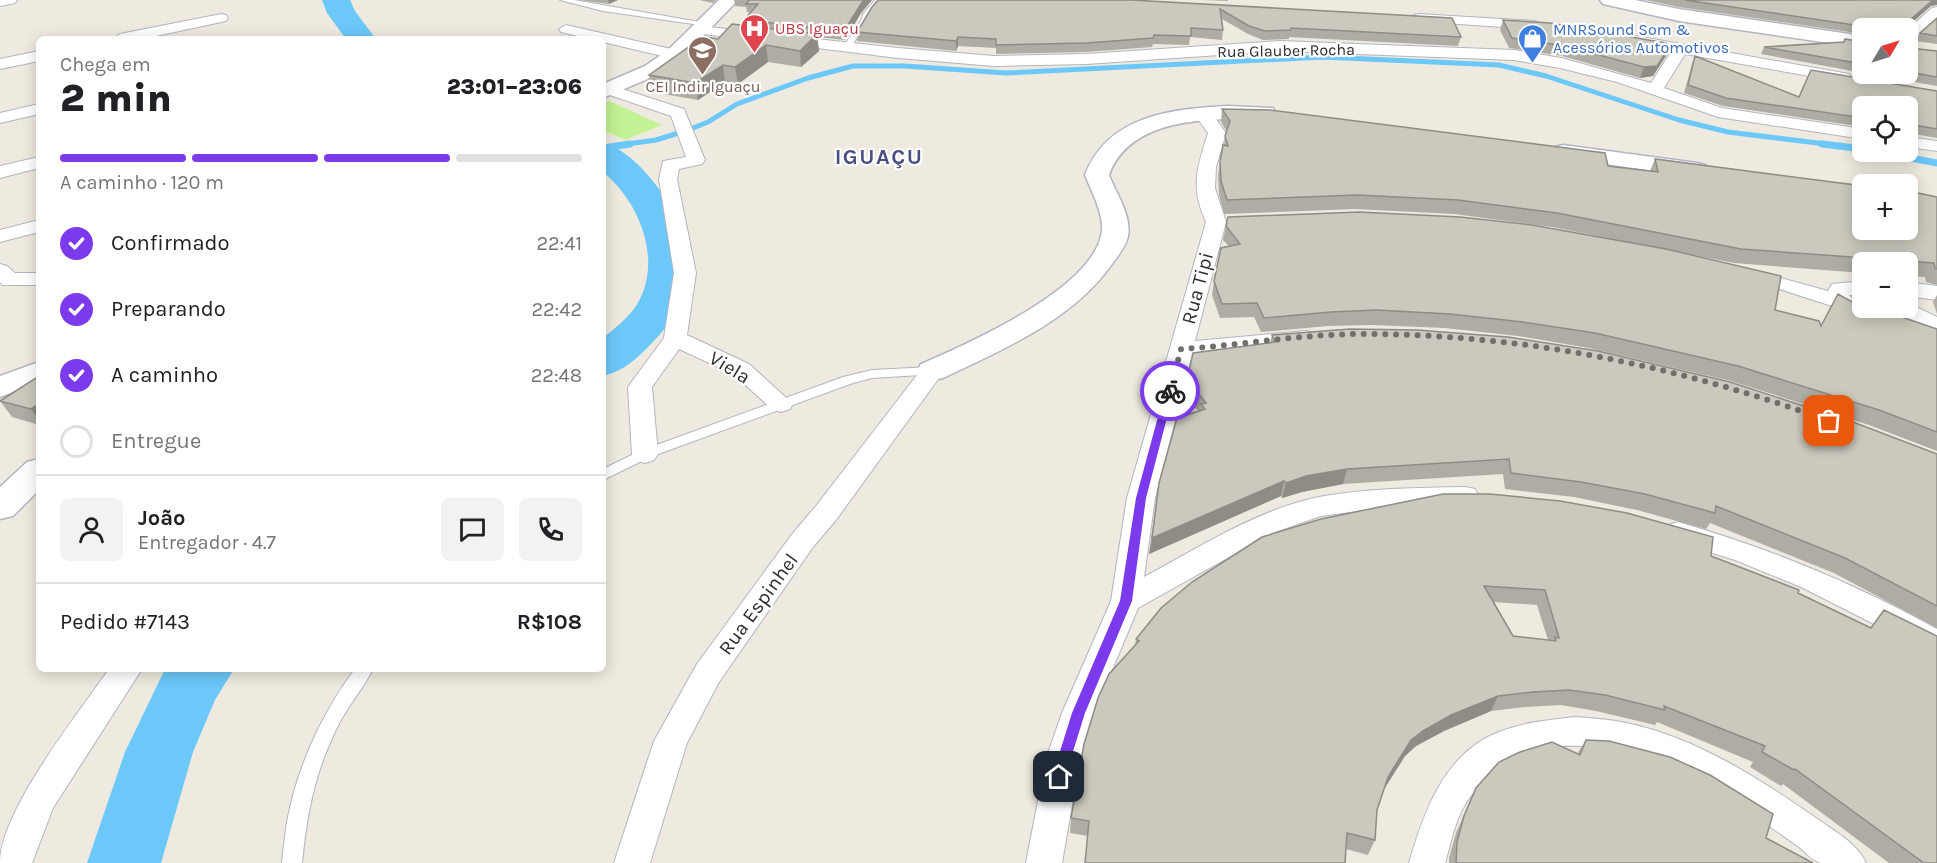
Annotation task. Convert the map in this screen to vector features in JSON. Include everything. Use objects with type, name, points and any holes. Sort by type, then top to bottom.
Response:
[{"type":"street","points":[[0,2],[10,0]]},
{"type":"street","points":[[606,91],[652,70],[675,54],[729,0]]},
{"type":"street","points":[[1609,0],[1679,15],[1852,40]]},
{"type":"street","points":[[1454,4],[1461,21]]},
{"type":"street","points":[[1918,35],[1936,11]]},
{"type":"street","points":[[1403,17],[1547,26]]},
{"type":"street","points":[[134,36],[221,18]]},
{"type":"street","name":"Rua Glauber Rocha","points":[[703,27],[947,58],[1019,61],[1143,56],[1238,43],[1514,55],[1581,68],[1656,90],[1701,107],[1744,117],[1852,132]]},
{"type":"street","points":[[566,29],[597,36]]},
{"type":"street","points":[[606,38],[675,54]]},
{"type":"street","points":[[1624,39],[1852,78]]},
{"type":"street","points":[[1656,90],[1680,49]]},
{"type":"street","points":[[0,64],[36,57]]},
{"type":"street","points":[[606,91],[678,113],[696,160],[670,165],[668,179],[685,273],[675,338],[640,387],[645,454]]},
{"type":"street","points":[[0,118],[36,110]]},
{"type":"street","points":[[932,371],[1023,325],[1083,284],[1103,258],[1115,237],[1113,215],[1097,175],[1104,158],[1114,145],[1130,133],[1153,125],[1204,115],[1241,111],[1290,117]]},
{"type":"street","name":"Rua Tipi","points":[[1044,863],[1063,759],[1078,713],[1126,601],[1141,498],[1181,349],[1226,221],[1209,208],[1203,179],[1217,133],[1204,115]]},
{"type":"street","points":[[1918,143],[1937,146]]},
{"type":"street","points":[[1538,149],[1724,174]]},
{"type":"street","points":[[0,172],[36,163]]},
{"type":"street","points":[[0,234],[36,227]]},
{"type":"street","points":[[0,270],[10,279],[36,279]]},
{"type":"street","points":[[1733,272],[1851,293]]},
{"type":"street","points":[[1918,298],[1934,293]]},
{"type":"street","points":[[1918,312],[1937,325]]},
{"type":"street","points":[[1884,318],[1937,337]]},
{"type":"street","points":[[1181,349],[1332,335]]},
{"type":"street","name":"Viela","points":[[675,338],[741,369],[782,404]]},
{"type":"street","points":[[0,366],[36,353]]},
{"type":"street","name":"Rua Espinhel","points":[[632,863],[671,741],[708,673],[803,540],[826,513],[932,371]]},
{"type":"street","points":[[0,387],[36,372]]},
{"type":"street","points":[[0,507],[36,473]]},
{"type":"street","points":[[1126,601],[1262,526],[1318,507],[1378,499],[1463,495],[1497,498]]},
{"type":"street","points":[[1654,525],[1778,565],[1842,594],[1937,644]]},
{"type":"street","points":[[14,863],[38,801],[124,672]]},
{"type":"street","points":[[1427,863],[1437,826],[1453,792],[1475,766],[1509,743],[1548,733],[1584,730],[1623,738],[1700,765],[1777,810],[1848,863]]},
{"type":"lane","points":[[564,0],[703,27]]},
{"type":"lane","points":[[847,47],[867,14],[879,0]]},
{"type":"lane","points":[[606,474],[645,454],[848,380],[872,374],[932,371]]},
{"type":"lane","points":[[292,863],[298,811],[322,742],[351,686],[363,672]]},
{"type":"green space","points":[[609,101],[662,125],[625,140],[606,131],[606,102]]},
{"type":"building","points":[[749,0],[864,0],[844,31],[744,20],[758,4],[746,4]]},
{"type":"building","points":[[878,0],[1132,0],[1452,18],[1461,37],[1291,28],[1291,30],[1265,31],[1249,26],[1220,9],[1223,30],[1191,28],[1191,36],[1154,35],[1153,38],[1087,43],[996,45],[996,39],[958,37],[956,41],[857,32]]},
{"type":"building","points":[[1685,0],[1933,0],[1912,18],[1852,18],[1852,25]]},
{"type":"building","points":[[1937,18],[1937,36],[1920,33]]},
{"type":"building","points":[[1503,20],[1550,23],[1666,43],[1670,46],[1657,66],[1644,67],[1565,46],[1512,38]]},
{"type":"building","points":[[732,24],[817,34],[800,51],[766,45],[735,67],[723,65],[695,83],[649,75],[700,39],[705,37],[718,39]]},
{"type":"building","points":[[1845,39],[1852,40],[1852,62],[1764,47],[1844,42]]},
{"type":"building","points":[[1918,49],[1937,51],[1937,77],[1918,74]]},
{"type":"building","points":[[1695,56],[1799,97],[1811,70],[1852,77],[1852,84],[1895,84],[1937,91],[1937,129],[1918,126],[1918,96],[1852,96],[1852,116],[1726,98],[1688,85]]},
{"type":"building","points":[[1222,109],[1270,110],[1605,153],[1608,166],[1658,172],[1655,159],[1852,185],[1852,240],[1918,240],[1918,193],[1937,197],[1937,269],[1934,263],[1918,262],[1918,252],[1852,252],[1852,257],[1741,249],[1557,213],[1458,200],[1358,195],[1227,200],[1221,181],[1220,162],[1223,145],[1228,146],[1225,136],[1230,121]]},
{"type":"building","points":[[1359,212],[1460,217],[1532,225],[1666,249],[1781,276],[1775,310],[1819,321],[1821,326],[1838,294],[1852,302],[1852,318],[1905,318],[1937,329],[1937,432],[1879,410],[1738,366],[1595,333],[1450,314],[1376,310],[1264,318],[1257,303],[1222,304],[1214,281],[1221,248],[1240,244],[1226,226],[1228,217]]},
{"type":"building","points":[[1350,329],[1417,330],[1508,337],[1598,351],[1730,382],[1853,422],[1937,454],[1937,606],[1845,558],[1716,506],[1715,513],[1645,494],[1581,482],[1511,473],[1509,459],[1347,469],[1306,476],[1286,483],[1284,481],[1152,538],[1159,483],[1177,418],[1205,409],[1201,404],[1206,403],[1187,379],[1193,353],[1275,342],[1272,335]]},
{"type":"building","points":[[36,378],[36,406],[31,409],[0,401]]},
{"type":"building","points":[[1443,494],[1490,494],[1560,501],[1627,513],[1713,537],[1711,556],[1799,590],[1798,593],[1871,628],[1884,610],[1937,636],[1937,863],[1924,863],[1795,769],[1762,752],[1765,746],[1664,706],[1665,710],[1605,695],[1569,690],[1498,696],[1451,715],[1411,740],[1388,777],[1377,810],[1375,840],[1347,833],[1345,863],[1085,863],[1089,821],[1071,818],[1084,744],[1098,698],[1109,674],[1139,641],[1136,639],[1161,608],[1192,582],[1262,537],[1321,519]],"holes":[[[1484,586],[1545,590],[1559,638],[1555,637],[1556,641],[1513,636]]]},
{"type":"building","points":[[1586,740],[1609,741],[1670,757],[1710,775],[1773,814],[1766,838],[1813,863],[1456,863],[1457,842],[1464,816],[1476,788],[1499,762],[1520,752],[1552,742],[1580,755]]},
{"type":"waterway","points":[[336,0],[341,13],[359,36]]},
{"type":"waterway","points":[[620,145],[656,140],[688,130],[708,122],[737,104],[808,78],[853,66],[905,66],[1006,73],[1322,57],[1499,65],[1546,76],[1679,120],[1728,132],[1834,145]]},
{"type":"waterway","points":[[606,148],[630,144]]},
{"type":"waterway","points":[[1822,144],[1852,148]]},
{"type":"waterway","points":[[606,156],[620,167],[649,202],[660,222],[667,243],[670,265],[667,286],[658,307],[639,330],[606,359]]},
{"type":"waterway","points":[[1918,159],[1937,163]]},
{"type":"waterway","points":[[124,863],[159,752],[188,687],[200,672]]},
{"type":"way so far","points":[[1170,391],[1181,349],[1332,335],[1372,334],[1478,339],[1623,361],[1725,388],[1829,421]]},
{"type":"place","name":"UBS Iguaçu","points":[[754,54]]},
{"type":"place","name":"MNRSound Som & Acessórios Automotivos","points":[[1532,64]]},
{"type":"place","name":"CEI Indir Iguaçu","points":[[703,76]]},
{"type":"district","name":"IGUAÇU","points":[[879,156]]},
{"type":"route","points":[[1059,777],[1078,713],[1126,601],[1141,498],[1170,391]]}]
